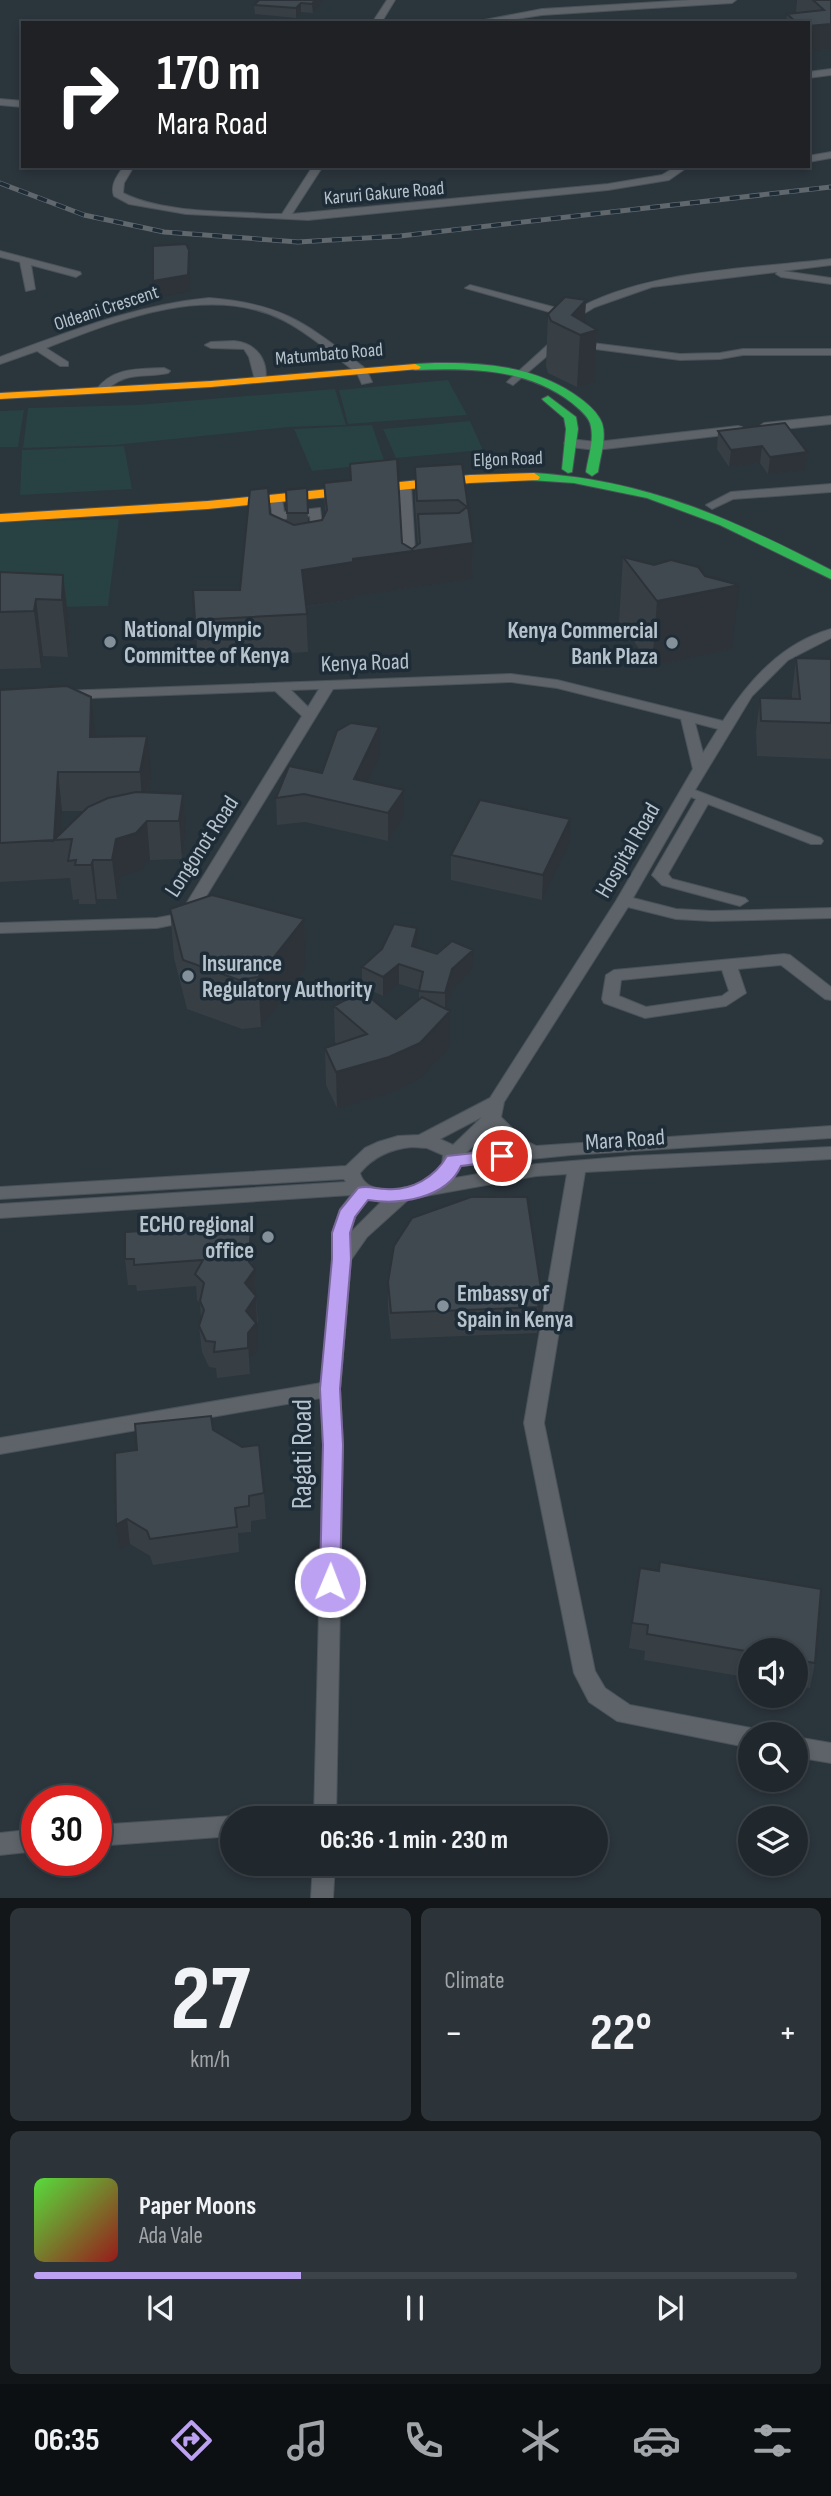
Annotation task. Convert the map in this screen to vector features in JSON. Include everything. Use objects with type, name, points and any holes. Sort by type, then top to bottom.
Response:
[{"type":"street","points":[[377,21],[391,0]]},
{"type":"street","points":[[484,21],[534,12],[732,0]]},
{"type":"street","points":[[810,75],[831,72]]},
{"type":"street","points":[[0,102],[21,104]]},
{"type":"street","points":[[810,159],[831,155]]},
{"type":"street","name":"Karuri Gakure Road","points":[[128,168],[119,180],[117,189],[118,194],[132,202],[186,211],[285,217],[348,214],[608,187],[665,177],[681,168]]},
{"type":"street","points":[[285,217],[317,168]]},
{"type":"street","points":[[0,254],[76,274]]},
{"type":"street","points":[[25,261],[30,289]]},
{"type":"street","points":[[519,378],[557,342],[574,315],[591,305],[650,284],[831,262]]},
{"type":"street","points":[[758,271],[831,281]]},
{"type":"street","points":[[470,288],[574,315]]},
{"type":"street","name":"Oldeani Crescent","points":[[0,361],[162,306],[201,302],[234,303],[282,315],[364,376]]},
{"type":"street","points":[[557,342],[680,357],[720,356],[743,352],[831,352]]},
{"type":"street","points":[[211,345],[244,344],[251,347],[255,353],[254,384]]},
{"type":"street","points":[[39,348],[64,364]]},
{"type":"street","name":"Matumbato Road","points":[[0,405],[162,385],[254,384],[403,374],[519,378],[570,396],[593,417],[598,434],[592,472]]},
{"type":"street","points":[[98,395],[106,383],[120,375],[162,385]]},
{"type":"street","name":"Matumbato Road","points":[[519,378],[561,407],[570,417],[568,469]]},
{"type":"street","name":"Matumbato Road","points":[[0,396],[98,395]]},
{"type":"street","points":[[570,443],[596,446],[831,419]]},
{"type":"street","name":"Elgon Road","points":[[0,509],[180,500],[503,468],[568,469],[655,485],[712,505],[831,561]]},
{"type":"street","name":"Elgon Road","points":[[0,518],[155,511],[276,499],[405,491],[532,477],[609,484],[648,493],[706,514],[831,575]]},
{"type":"street","points":[[712,505],[723,498],[760,492],[831,488]]},
{"type":"street","points":[[411,580],[415,544],[405,491],[444,496]]},
{"type":"street","points":[[276,499],[280,550]]},
{"type":"street","points":[[279,516],[321,511],[319,547],[316,552]]},
{"type":"street","name":"Hospital Road","points":[[494,1110],[624,901],[725,726],[755,685],[783,657],[831,633]]},
{"type":"street","name":"Kenya Road","points":[[48,695],[511,678],[557,684],[725,726]]},
{"type":"street","name":"Longonot Road","points":[[0,928],[157,923],[177,919],[189,912],[329,684]]},
{"type":"street","points":[[278,686],[309,715]]},
{"type":"street","points":[[687,717],[699,769]]},
{"type":"street","points":[[687,791],[816,841]]},
{"type":"street","points":[[704,797],[660,875],[667,882],[740,901]]},
{"type":"street","points":[[624,901],[676,914],[700,916],[831,913]]},
{"type":"street","points":[[728,963],[738,993],[726,1001],[645,1013],[610,999],[614,975],[728,963],[784,959],[831,995]]},
{"type":"street","points":[[358,1184],[357,1163],[379,1149],[420,1141],[494,1110]]},
{"type":"street","points":[[494,1110],[519,1144],[535,1153]]},
{"type":"street","points":[[453,1158],[494,1110]]},
{"type":"street","name":"Mara Road","points":[[453,1158],[831,1132]]},
{"type":"street","name":"Mara Road","points":[[420,1141],[442,1144],[453,1158],[451,1168],[423,1189]]},
{"type":"street","name":"Mara Road","points":[[38,1200],[358,1184],[387,1196],[512,1173],[633,1162],[831,1153]]},
{"type":"street","points":[[577,1167],[534,1423],[585,1673],[597,1695],[625,1714],[738,1736]]},
{"type":"street","name":"Ragati Road","points":[[325,1806],[333,1445],[330,1389],[342,1259],[341,1233],[358,1184]]},
{"type":"street","points":[[0,1193],[38,1200]]},
{"type":"street","points":[[342,1259],[368,1223],[403,1195]]},
{"type":"street","points":[[0,1211],[38,1200]]},
{"type":"street","points":[[0,1446],[330,1389]]},
{"type":"street","points":[[808,1748],[831,1753]]},
{"type":"street","points":[[112,1835],[220,1827]]},
{"type":"street","points":[[0,1844],[21,1842]]},
{"type":"street","points":[[322,1898],[323,1876]]},
{"type":"green space","points":[[448,380],[467,415],[348,424],[339,390]]},
{"type":"green space","points":[[335,389],[346,425],[289,427],[115,445],[23,448],[28,408],[136,405]]},
{"type":"green space","points":[[24,410],[18,447],[0,447],[0,411]]},
{"type":"green space","points":[[470,421],[483,450],[396,458],[383,429]]},
{"type":"green space","points":[[372,425],[385,463],[312,471],[294,429]]},
{"type":"green space","points":[[124,446],[132,489],[20,495],[22,450]]},
{"type":"green space","points":[[119,519],[108,606],[0,608],[0,522]]},
{"type":"building","points":[[259,0],[315,0],[312,4],[301,3],[296,8],[254,5]]},
{"type":"building","points":[[813,0],[831,0],[831,24],[810,26],[810,21],[795,21],[787,14],[824,10]]},
{"type":"building","points":[[186,244],[189,250],[188,275],[153,281],[153,246]]},
{"type":"building","points":[[565,297],[586,300],[572,315],[597,330],[580,335],[551,321],[548,314]]},
{"type":"building","points":[[785,423],[807,452],[770,457],[762,446],[731,450],[718,431]]},
{"type":"building","points":[[397,459],[402,543],[412,549],[420,543],[418,514],[459,513],[467,507],[458,500],[417,501],[415,467],[462,464],[473,543],[353,559],[353,562],[302,570],[307,614],[195,620],[193,590],[240,590],[250,490],[268,488],[270,514],[294,525],[322,520],[327,510],[324,483],[351,480],[350,464]]},
{"type":"building","points":[[307,488],[308,513],[287,513],[286,490]]},
{"type":"building","points":[[623,557],[654,565],[671,560],[698,567],[705,576],[739,585],[657,601]]},
{"type":"building","points":[[0,572],[63,575],[62,600],[36,599],[34,611],[0,612]]},
{"type":"building","points":[[796,658],[831,659],[831,723],[761,721],[760,698],[800,699]]},
{"type":"building","points":[[67,686],[91,697],[90,737],[147,736],[140,772],[58,772],[54,840],[0,843],[0,690]]},
{"type":"building","points":[[351,723],[379,727],[354,779],[404,790],[388,813],[304,794],[276,798],[289,766],[322,773],[337,731]]},
{"type":"building","points":[[136,792],[183,794],[179,821],[147,821],[136,833],[116,839],[112,860],[93,860],[91,865],[75,865],[76,860],[68,861],[72,839],[54,840],[88,807],[108,798]]},
{"type":"building","points":[[480,800],[570,819],[543,875],[451,855]]},
{"type":"building","points":[[212,895],[304,919],[258,977],[239,980],[183,960],[170,909]]},
{"type":"building","points":[[394,924],[417,928],[412,946],[437,954],[452,941],[473,950],[452,969],[445,993],[419,991],[423,972],[399,964],[383,977],[362,967],[382,949]]},
{"type":"building","points":[[362,991],[396,1019],[422,997],[450,1011],[420,1043],[389,1057],[336,1072],[325,1048],[367,1034],[334,1006]]},
{"type":"building","points":[[471,1197],[527,1197],[541,1289],[538,1307],[391,1313],[388,1282],[394,1246],[412,1218]]},
{"type":"building","points":[[191,1221],[199,1225],[229,1225],[242,1221],[251,1225],[249,1262],[255,1269],[245,1283],[256,1296],[246,1311],[256,1323],[248,1333],[248,1348],[214,1352],[215,1342],[206,1341],[199,1326],[204,1310],[200,1301],[204,1283],[195,1274],[203,1260],[134,1265],[134,1259],[125,1259],[125,1232],[142,1231],[158,1225],[167,1231]]},
{"type":"building","points":[[211,1416],[213,1430],[242,1447],[259,1445],[264,1493],[249,1496],[249,1506],[235,1508],[237,1527],[150,1539],[147,1531],[127,1519],[116,1525],[115,1453],[137,1450],[135,1424]]},
{"type":"building","points":[[660,1562],[821,1589],[815,1663],[808,1662],[808,1638],[738,1638],[738,1650],[647,1634],[648,1625],[632,1623],[640,1568],[659,1571]]},
{"type":"railway","points":[[0,183],[84,215],[164,232],[298,242],[400,236],[831,187]]},
{"type":"traffic: fast","points":[[415,367],[496,369],[535,378],[554,386],[582,405],[596,424],[592,472]]},
{"type":"traffic: fast","points":[[548,399],[570,417],[572,429],[568,469]]},
{"type":"traffic: fast","points":[[534,477],[574,479],[613,486],[688,508],[760,539],[831,575]]},
{"type":"traffic: slow","points":[[0,396],[211,384],[415,367]]},
{"type":"traffic: slow","points":[[0,518],[208,505],[470,479],[534,477]]},
{"type":"place","name":"National Olympic Committee of Kenya","points":[[110,642]]},
{"type":"place","name":"Kenya Commercial Bank Plaza","points":[[672,643]]},
{"type":"place","name":"Insurance Regulatory Authority","points":[[188,976]]},
{"type":"place","name":"ECHO regional office","points":[[268,1237]]},
{"type":"place","name":"Embassy of Spain in Kenya","points":[[443,1306]]},
{"type":"route","points":[[330,1582],[333,1445],[330,1389],[342,1259],[341,1233],[349,1209],[364,1192],[387,1196],[423,1189],[442,1177],[451,1168],[454,1160],[502,1156]]}]
